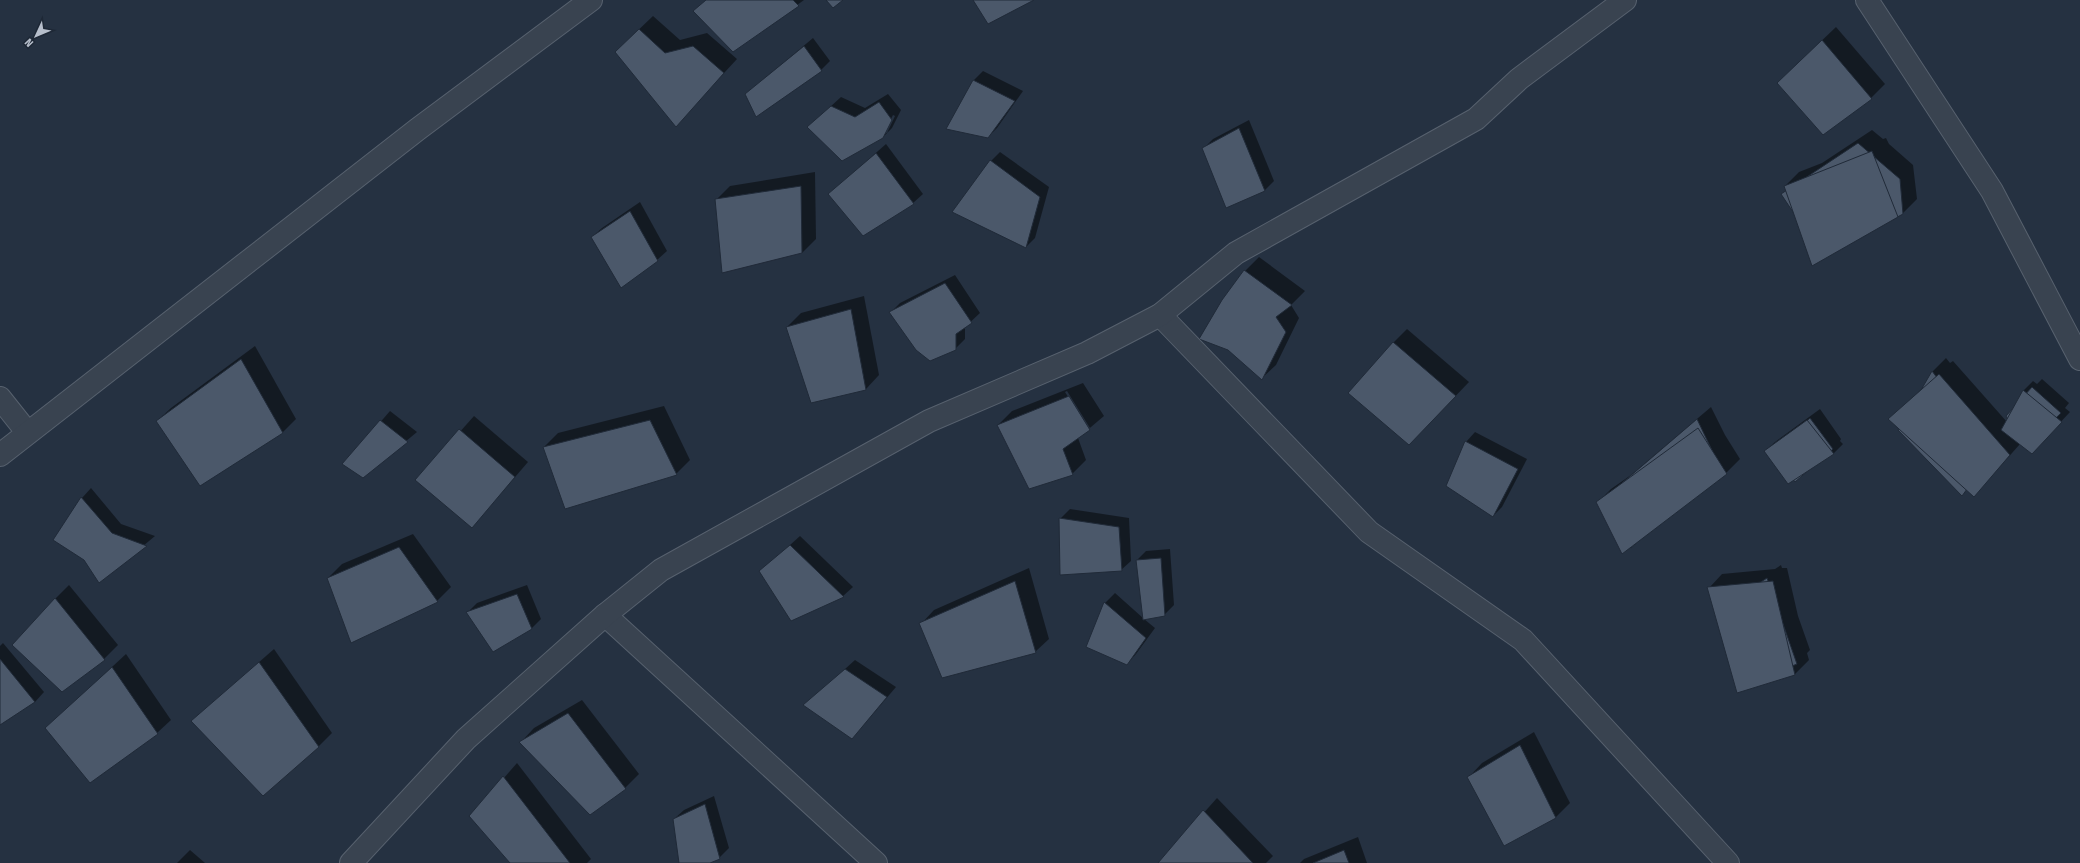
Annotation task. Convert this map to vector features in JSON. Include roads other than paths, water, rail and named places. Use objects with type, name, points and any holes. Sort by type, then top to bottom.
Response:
[{"type":"street","points":[[0,455],[27,432],[418,129],[591,0]]},
{"type":"street","points":[[351,863],[466,739],[605,615],[661,570],[929,421],[1087,353],[1160,315],[1236,253],[1476,119],[1519,80],[1625,0]]},
{"type":"street","points":[[1867,0],[1992,191],[2080,360]]},
{"type":"street","points":[[1160,315],[1369,532],[1523,640],[1728,863]]},
{"type":"street","points":[[0,398],[27,432]]},
{"type":"street","points":[[605,615],[876,863]]}]
